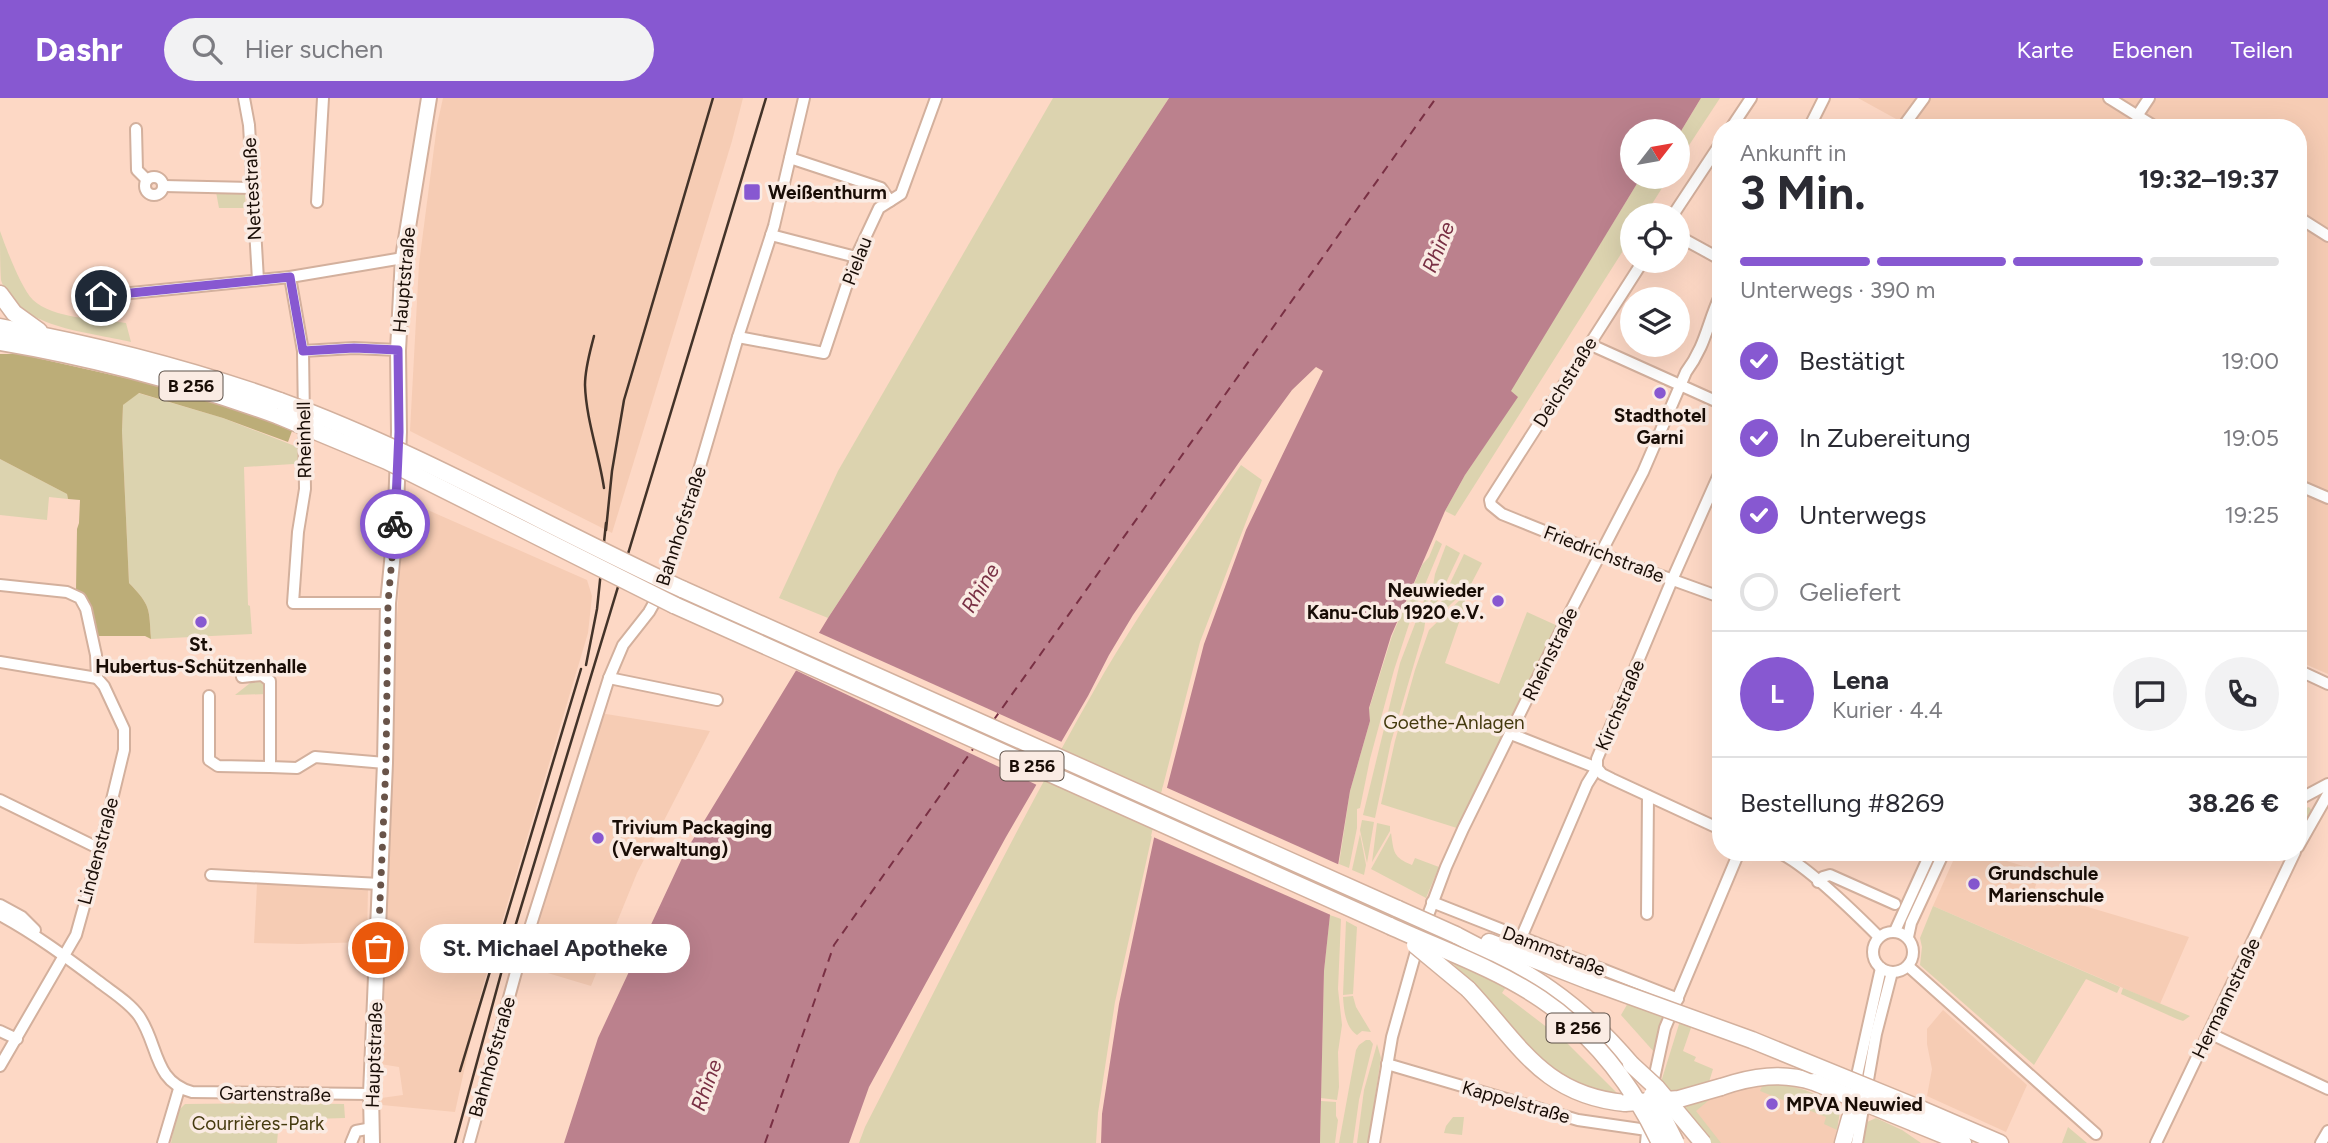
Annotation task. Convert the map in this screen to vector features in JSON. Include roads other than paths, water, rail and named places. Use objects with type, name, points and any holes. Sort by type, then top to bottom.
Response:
[{"type":"highway","points":[[0,295],[22,319],[47,336]]},
{"type":"highway","name":"B 256","points":[[0,327],[47,336],[345,442],[695,615],[1493,972],[1540,998],[1609,1060],[1646,1112],[1660,1143]]},
{"type":"highway","name":"B 256","points":[[0,342],[104,355],[213,378],[332,421],[426,463],[571,537],[682,589],[1456,935],[1514,965],[1560,995],[1599,1028],[1631,1064],[1658,1107],[1676,1143]]},
{"type":"highway","points":[[0,349],[34,348]]},
{"type":"highway","points":[[1390,926],[1468,989],[1507,1037],[1536,1067],[1579,1092],[1615,1102],[1654,1102],[1691,1096],[1746,1079],[1788,1076],[1814,1082],[2000,1143]]},
{"type":"highway","points":[[1456,935],[1489,943],[1752,1040],[1917,1116],[1963,1143]]},
{"type":"highway","points":[[1631,1064],[1657,1088],[1703,1143]]},
{"type":"highway","points":[[1917,1116],[1930,1143]]},
{"type":"highway","points":[[1845,1143],[1850,1118]]},
{"type":"main road","name":"Hauptstraße","points":[[372,1135],[371,1094],[386,763],[388,603],[396,531],[398,350],[403,258],[429,98]]},
{"type":"street","name":"Nettestraße","points":[[244,98],[249,125],[258,279]]},
{"type":"street","points":[[317,202],[323,98]]},
{"type":"street","name":"Bahnhofstraße","points":[[469,1143],[516,972],[609,678],[623,645],[649,612],[665,583],[737,337],[771,235],[804,98]]},
{"type":"street","name":"Pielau","points":[[737,337],[824,353],[856,257],[879,208],[901,194],[936,98]]},
{"type":"street","points":[[1737,119],[1751,98]]},
{"type":"street","points":[[1814,119],[1824,98]]},
{"type":"street","points":[[1909,119],[1924,98]]},
{"type":"street","points":[[2109,98],[2142,119]]},
{"type":"street","points":[[2137,116],[2149,98]]},
{"type":"street","points":[[136,129],[138,170],[147,180],[145,189],[152,195],[159,194],[164,186],[251,188]]},
{"type":"street","points":[[1681,203],[1712,156]]},
{"type":"street","points":[[790,158],[881,188],[890,201]]},
{"type":"street","points":[[2307,223],[2328,236]]},
{"type":"street","points":[[771,235],[856,257]]},
{"type":"street","points":[[1690,243],[1712,255]]},
{"type":"street","points":[[101,296],[290,277],[403,258]]},
{"type":"street","name":"Deichstraße","points":[[1490,505],[1490,500],[1635,273]]},
{"type":"street","name":"Rheinhell","points":[[290,277],[303,351],[305,489],[298,532],[293,603],[388,603]]},
{"type":"street","name":"Rheinstraße","points":[[1374,1143],[1387,1064],[1412,960],[1432,902],[1463,829],[1643,472],[1686,372],[1696,359],[1712,321]]},
{"type":"street","points":[[1589,345],[1712,400]]},
{"type":"street","points":[[303,351],[354,348],[398,350]]},
{"type":"street","points":[[2307,489],[2328,498]]},
{"type":"street","name":"Kirchstraße","points":[[1521,938],[1587,784],[1597,768],[1597,759],[1712,490]]},
{"type":"street","name":"Friedrichstraße","points":[[1490,505],[1502,514],[1601,554],[1712,594]]},
{"type":"street","name":"Lindenstraße","points":[[0,585],[67,592],[80,598],[86,609],[96,655],[97,678],[104,686],[124,729],[124,750],[76,935],[0,1066]]},
{"type":"street","points":[[0,662],[97,678]]},
{"type":"street","points":[[242,677],[262,674],[270,681],[270,767]]},
{"type":"street","points":[[2307,674],[2328,684]]},
{"type":"street","points":[[609,678],[717,700]]},
{"type":"street","points":[[209,696],[209,760],[218,766],[298,768],[315,757],[386,763]]},
{"type":"street","points":[[1511,734],[1597,768],[1602,775],[1712,825]]},
{"type":"street","points":[[2307,796],[2328,785]]},
{"type":"street","points":[[2307,831],[2328,794]]},
{"type":"street","points":[[1647,914],[1648,796]]},
{"type":"street","points":[[0,800],[100,849]]},
{"type":"street","points":[[1646,1143],[1654,1072],[1665,1028],[1735,861]]},
{"type":"street","points":[[1792,861],[1879,937]]},
{"type":"street","points":[[1887,970],[1873,957],[1874,946],[1879,937],[1895,931],[1927,861]]},
{"type":"street","points":[[1908,966],[1913,955],[1908,937],[1911,923],[1940,861]]},
{"type":"street","name":"Hermannstraße","points":[[2156,1143],[2291,861]]},
{"type":"street","points":[[211,875],[380,884]]},
{"type":"street","points":[[1818,882],[1830,875],[1895,904]]},
{"type":"street","name":"Dammstraße","points":[[1432,902],[1678,999]]},
{"type":"street","points":[[0,905],[32,925],[38,936]]},
{"type":"street","points":[[0,915],[38,936],[125,1001],[139,1015],[167,1079],[179,1089],[163,1143]]},
{"type":"street","points":[[1895,931],[1908,937]]},
{"type":"street","points":[[1887,970],[1908,966]]},
{"type":"street","points":[[1908,966],[2096,1134]]},
{"type":"street","points":[[1850,1118],[1887,970]]},
{"type":"street","points":[[0,1031],[17,1039]]},
{"type":"street","points":[[2209,1032],[2328,1089]]},
{"type":"street","name":"Kappelstraße","points":[[1387,1064],[1569,1118],[1647,1130]]},
{"type":"street","points":[[1857,1143],[1863,1073]]},
{"type":"street","name":"Gartenstraße","points":[[179,1089],[204,1093],[371,1094]]},
{"type":"street","points":[[351,1143],[356,1131],[372,1135]]},
{"type":"street","points":[[2321,1143],[2328,1131]]},
{"type":"water","name":"Rhine","points":[[1169,98],[1701,98],[1688,119],[1620,119],[1620,189],[1634,189],[1625,203],[1620,203],[1620,212],[1511,391],[1518,397],[1465,475],[1445,511],[1391,636],[1369,708],[1370,721],[1350,791],[1330,915],[1324,971],[1320,1143],[1101,1143],[1102,1114],[1119,1004],[1154,838],[1204,644],[1246,530],[1323,371],[1316,367],[1292,390],[1133,615],[1006,837],[869,1087],[849,1143],[564,1143],[598,1038],[684,854],[828,618]]},
{"type":"railway","points":[[606,530],[612,471],[624,400],[713,98]]},
{"type":"railway","points":[[455,1143],[502,970],[766,98]]},
{"type":"railway","points":[[594,336],[585,385],[604,488]]},
{"type":"railway","points":[[586,665],[597,609],[606,523]]},
{"type":"railway","points":[[460,1071],[581,669]]},
{"type":"place","name":"Weißenthurm","points":[[752,192]]},
{"type":"place","name":"Stadthotel Garni","points":[[1660,393]]},
{"type":"place","name":"Neuwieder Kanu-Club 1920 e.V.","points":[[1498,601]]},
{"type":"place","name":"St. Hubertus-Schützenhalle","points":[[201,622]]},
{"type":"place","name":"Trivium Packaging (Verwaltung)","points":[[598,838]]},
{"type":"place","name":"Grundschule Marienschule","points":[[1974,884]]},
{"type":"place","name":"St. Michael Apotheke","points":[[378,948]]},
{"type":"place","name":"MPVA Neuwied","points":[[1772,1104]]},
{"type":"park label","name":"Goethe-Anlagen","points":[[1454,722]]},
{"type":"park label","name":"Courrières-Park","points":[[258,1123]]}]
